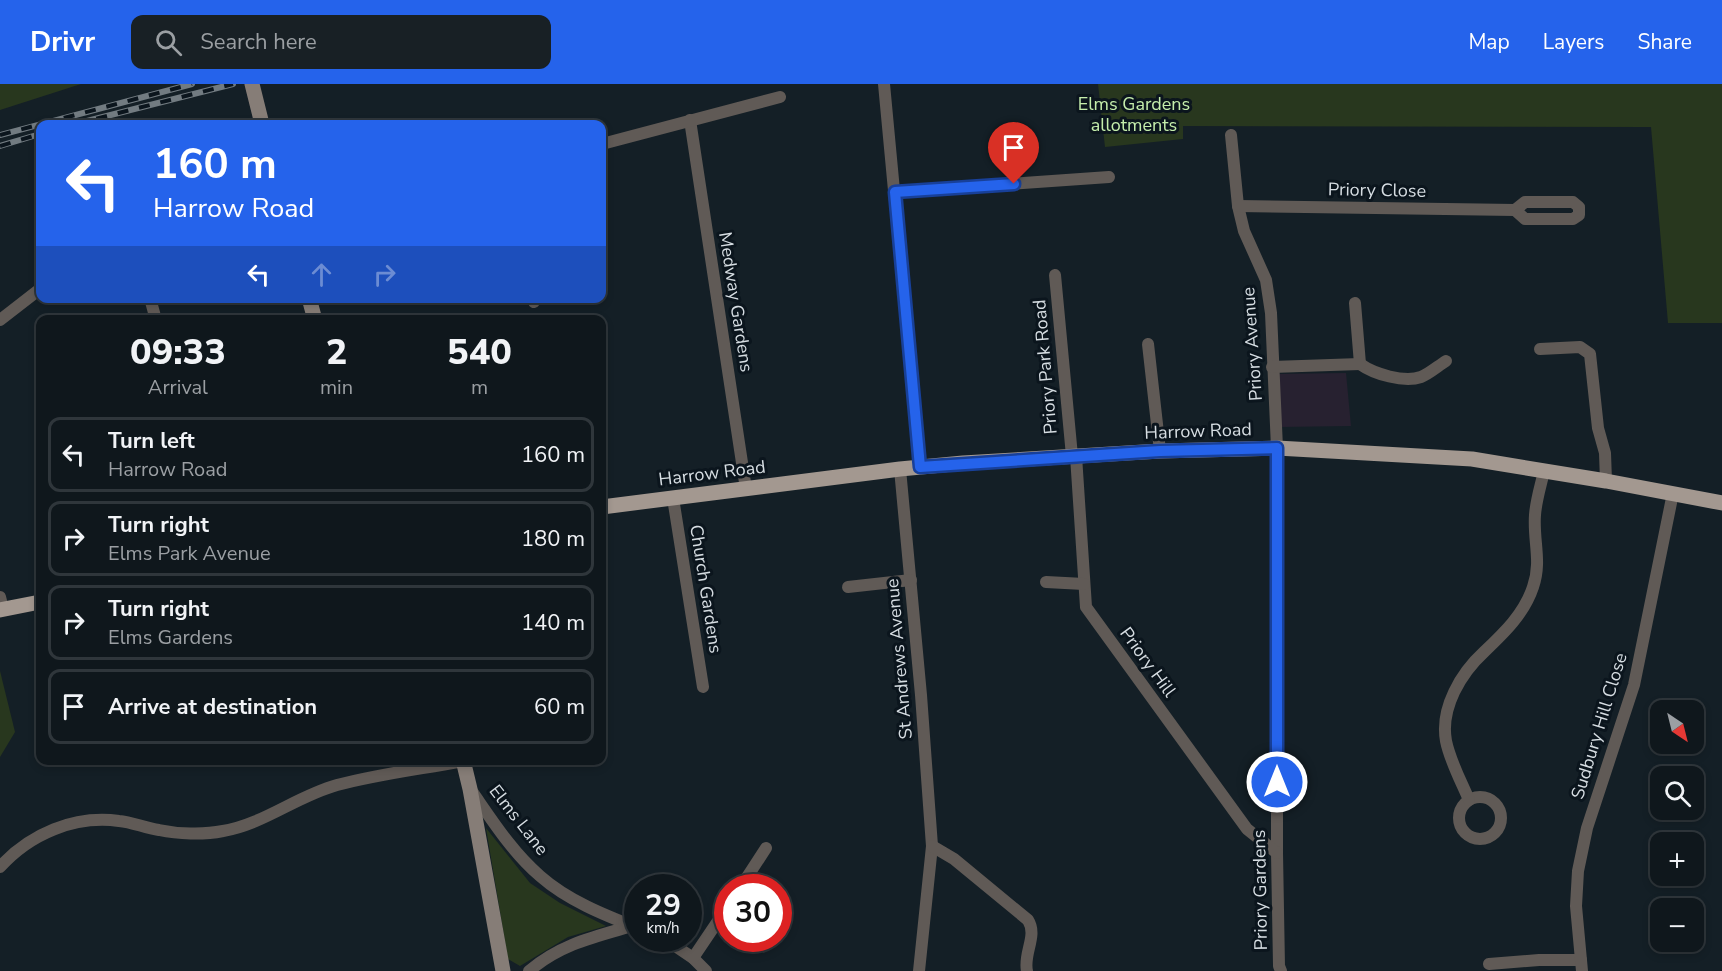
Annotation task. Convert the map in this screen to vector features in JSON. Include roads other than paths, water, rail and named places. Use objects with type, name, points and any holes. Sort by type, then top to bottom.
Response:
[{"type":"main road","name":"Harrow Road","points":[[606,506],[920,467],[1160,451],[1277,448],[1472,459],[1722,503]]},
{"type":"main road","points":[[1,606],[36,602]]},
{"type":"street","points":[[252,84],[261,120]]},
{"type":"street","points":[[884,84],[920,467]]},
{"type":"street","points":[[606,143],[780,97]]},
{"type":"street","name":"Medway Gardens","points":[[690,120],[746,489]]},
{"type":"street","name":"Priory Avenue","points":[[1231,135],[1238,206],[1244,231],[1266,280],[1270,313],[1277,448]]},
{"type":"street","points":[[895,192],[1109,177]]},
{"type":"street","name":"Priory Close","points":[[1238,206],[1515,210]]},
{"type":"street","name":"Priory Park Road","points":[[1055,275],[1074,456]]},
{"type":"street","points":[[0,320],[36,292]]},
{"type":"street","points":[[1355,303],[1360,364]]},
{"type":"street","points":[[1148,344],[1160,451]]},
{"type":"street","points":[[1540,349],[1580,347],[1590,354],[1598,428],[1605,453],[1606,481]]},
{"type":"street","points":[[1272,367],[1360,364],[1370,371],[1395,377],[1420,377],[1446,361]]},
{"type":"street","name":"Priory Gardens","points":[[1277,448],[1277,853],[1281,971]]},
{"type":"street","name":"Priory Hill","points":[[1074,456],[1086,607],[1246,829],[1277,853]]},
{"type":"street","name":"St Andrews Avenue","points":[[900,469],[932,846],[919,971]]},
{"type":"street","points":[[1469,800],[1446,741],[1445,722],[1449,705],[1466,674],[1479,656],[1515,621],[1526,604],[1538,568],[1534,515],[1544,471]]},
{"type":"street","name":"Sudbury Hill Close","points":[[1581,966],[1576,906],[1580,860],[1587,828],[1634,685],[1673,493]]},
{"type":"street","name":"Church Gardens","points":[[674,498],[703,687]]},
{"type":"street","points":[[848,586],[911,580]]},
{"type":"street","points":[[1046,582],[1084,584]]},
{"type":"street","points":[[0,867],[13,853],[33,839],[60,826],[97,819],[120,821],[160,831],[200,833],[220,831],[242,827],[298,800],[336,785],[442,765]]},
{"type":"street","name":"Elms Lane","points":[[464,765],[503,971]]},
{"type":"street","name":"Elms Lane","points":[[470,789],[507,842],[540,876],[574,900],[624,922]]},
{"type":"street","points":[[932,846],[954,859],[1022,914],[1032,926],[1026,956],[1027,971]]},
{"type":"street","points":[[749,874],[766,848]]},
{"type":"street","points":[[693,958],[714,927]]},
{"type":"street","name":"Elms Lane","points":[[529,971],[553,954],[576,942],[624,930]]},
{"type":"street","points":[[684,952],[706,971]]},
{"type":"street","points":[[1489,964],[1539,960],[1581,966]]},
{"type":"railway","points":[[56,120],[192,84]]},
{"type":"railway","points":[[91,120],[233,84]]},
{"type":"railway","points":[[0,135],[36,125]]},
{"type":"railway","points":[[0,146],[36,135]]},
{"type":"park label","name":"Elms Gardens allotments","points":[[1134,114]]}]
